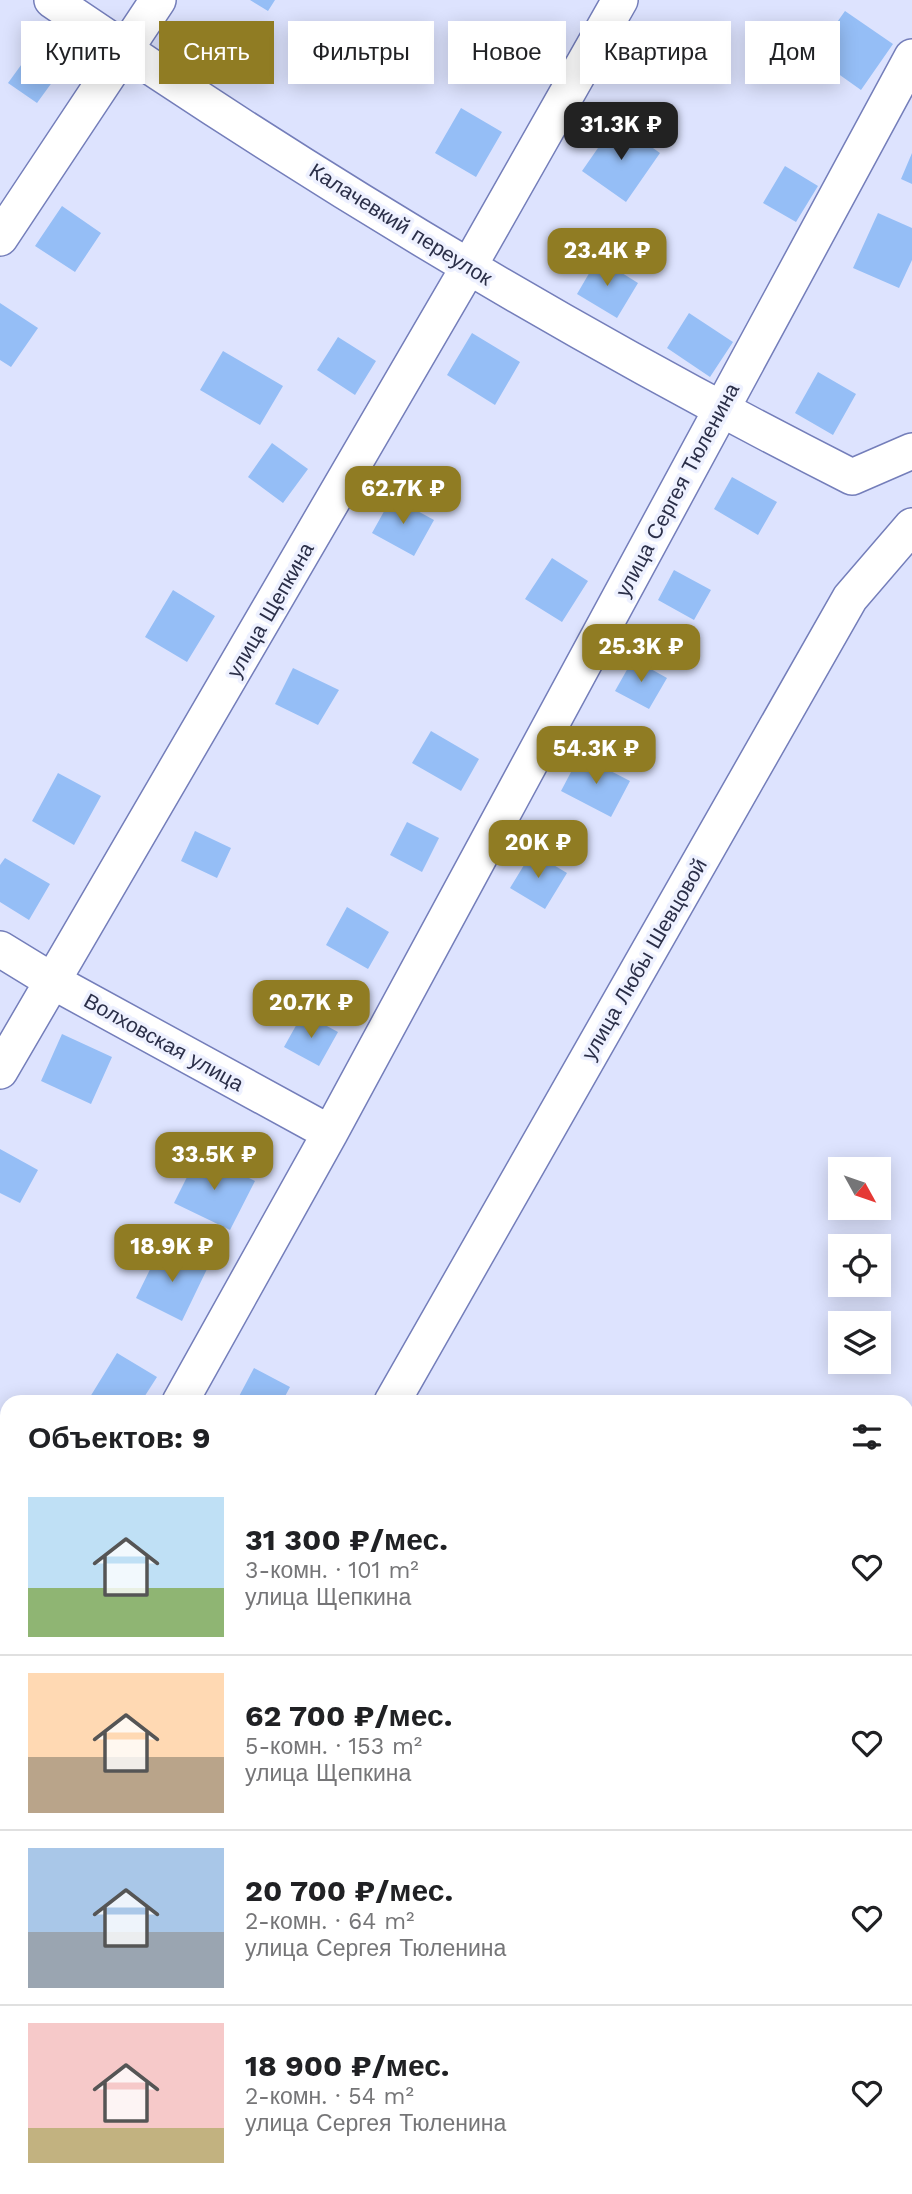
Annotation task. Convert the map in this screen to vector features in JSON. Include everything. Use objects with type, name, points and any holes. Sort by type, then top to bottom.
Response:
[{"type":"street","name":"Калачевкий переулок","points":[[52,0],[82,21]]},
{"type":"street","points":[[144,21],[158,0]]},
{"type":"street","name":"улица Щепкина","points":[[0,1071],[468,268],[620,0]]},
{"type":"street","name":"улица Сергея Тюленина","points":[[184,1395],[330,1133],[912,57]]},
{"type":"street","name":"Калачевкий переулок","points":[[145,64],[468,268],[719,411],[852,477],[912,451]]},
{"type":"street","points":[[0,238],[103,84]]},
{"type":"street","name":"улица Любы Шевцовой","points":[[396,1395],[850,598],[912,526]]},
{"type":"street","name":"Волховская улица","points":[[0,949],[54,982],[330,1133]]},
{"type":"building","points":[[250,0],[275,0],[268,11]]},
{"type":"building","points":[[845,11],[893,44],[861,90],[840,75],[840,21],[838,21]]},
{"type":"building","points":[[21,65],[21,84],[51,84],[37,103],[8,83]]},
{"type":"building","points":[[461,108],[502,132],[476,177],[435,153]]},
{"type":"building","points":[[616,122],[660,153],[626,202],[582,171]]},
{"type":"building","points":[[912,153],[912,184],[901,179]]},
{"type":"building","points":[[785,166],[818,186],[796,222],[763,203]]},
{"type":"building","points":[[62,206],[101,233],[75,272],[35,246]]},
{"type":"building","points":[[878,213],[912,228],[912,260],[899,288],[853,268]]},
{"type":"building","points":[[598,258],[638,283],[617,318],[577,294]]},
{"type":"building","points":[[0,303],[38,328],[11,367],[0,360]]},
{"type":"building","points":[[689,313],[733,342],[710,377],[667,348]]},
{"type":"building","points":[[472,333],[520,362],[495,405],[447,375]]},
{"type":"building","points":[[338,337],[376,361],[355,395],[317,370]]},
{"type":"building","points":[[223,351],[283,386],[260,425],[200,390]]},
{"type":"building","points":[[818,372],[856,394],[833,435],[795,413]]},
{"type":"building","points":[[272,443],[308,469],[283,503],[248,477]]},
{"type":"building","points":[[732,477],[777,502],[758,535],[714,509]]},
{"type":"building","points":[[392,497],[434,520],[414,556],[372,533]]},
{"type":"building","points":[[552,558],[588,581],[562,622],[525,599]]},
{"type":"building","points":[[674,570],[711,590],[694,620],[658,600]]},
{"type":"building","points":[[173,590],[215,616],[187,662],[145,637]]},
{"type":"building","points":[[633,659],[667,678],[649,709],[615,691]]},
{"type":"building","points":[[293,668],[339,690],[318,725],[275,704]]},
{"type":"building","points":[[431,731],[479,759],[461,791],[412,763]]},
{"type":"building","points":[[580,755],[630,781],[611,817],[561,791]]},
{"type":"building","points":[[58,773],[101,796],[74,845],[32,821]]},
{"type":"building","points":[[407,822],[439,838],[422,872],[390,855]]},
{"type":"building","points":[[195,831],[231,848],[217,878],[181,861]]},
{"type":"building","points":[[532,852],[567,873],[545,909],[510,888]]},
{"type":"building","points":[[5,858],[50,884],[29,920],[0,902],[0,865]]},
{"type":"building","points":[[347,907],[389,932],[368,969],[326,945]]},
{"type":"building","points":[[303,1013],[338,1032],[319,1066],[284,1047]]},
{"type":"building","points":[[62,1034],[112,1057],[91,1104],[41,1081]]},
{"type":"building","points":[[0,1149],[38,1170],[20,1203],[0,1193]]},
{"type":"building","points":[[199,1153],[255,1181],[230,1230],[174,1203]]},
{"type":"building","points":[[161,1247],[207,1269],[182,1321],[136,1298]]},
{"type":"building","points":[[117,1353],[157,1377],[145,1395],[91,1395]]},
{"type":"building","points":[[254,1368],[290,1387],[286,1395],[240,1395]]}]
